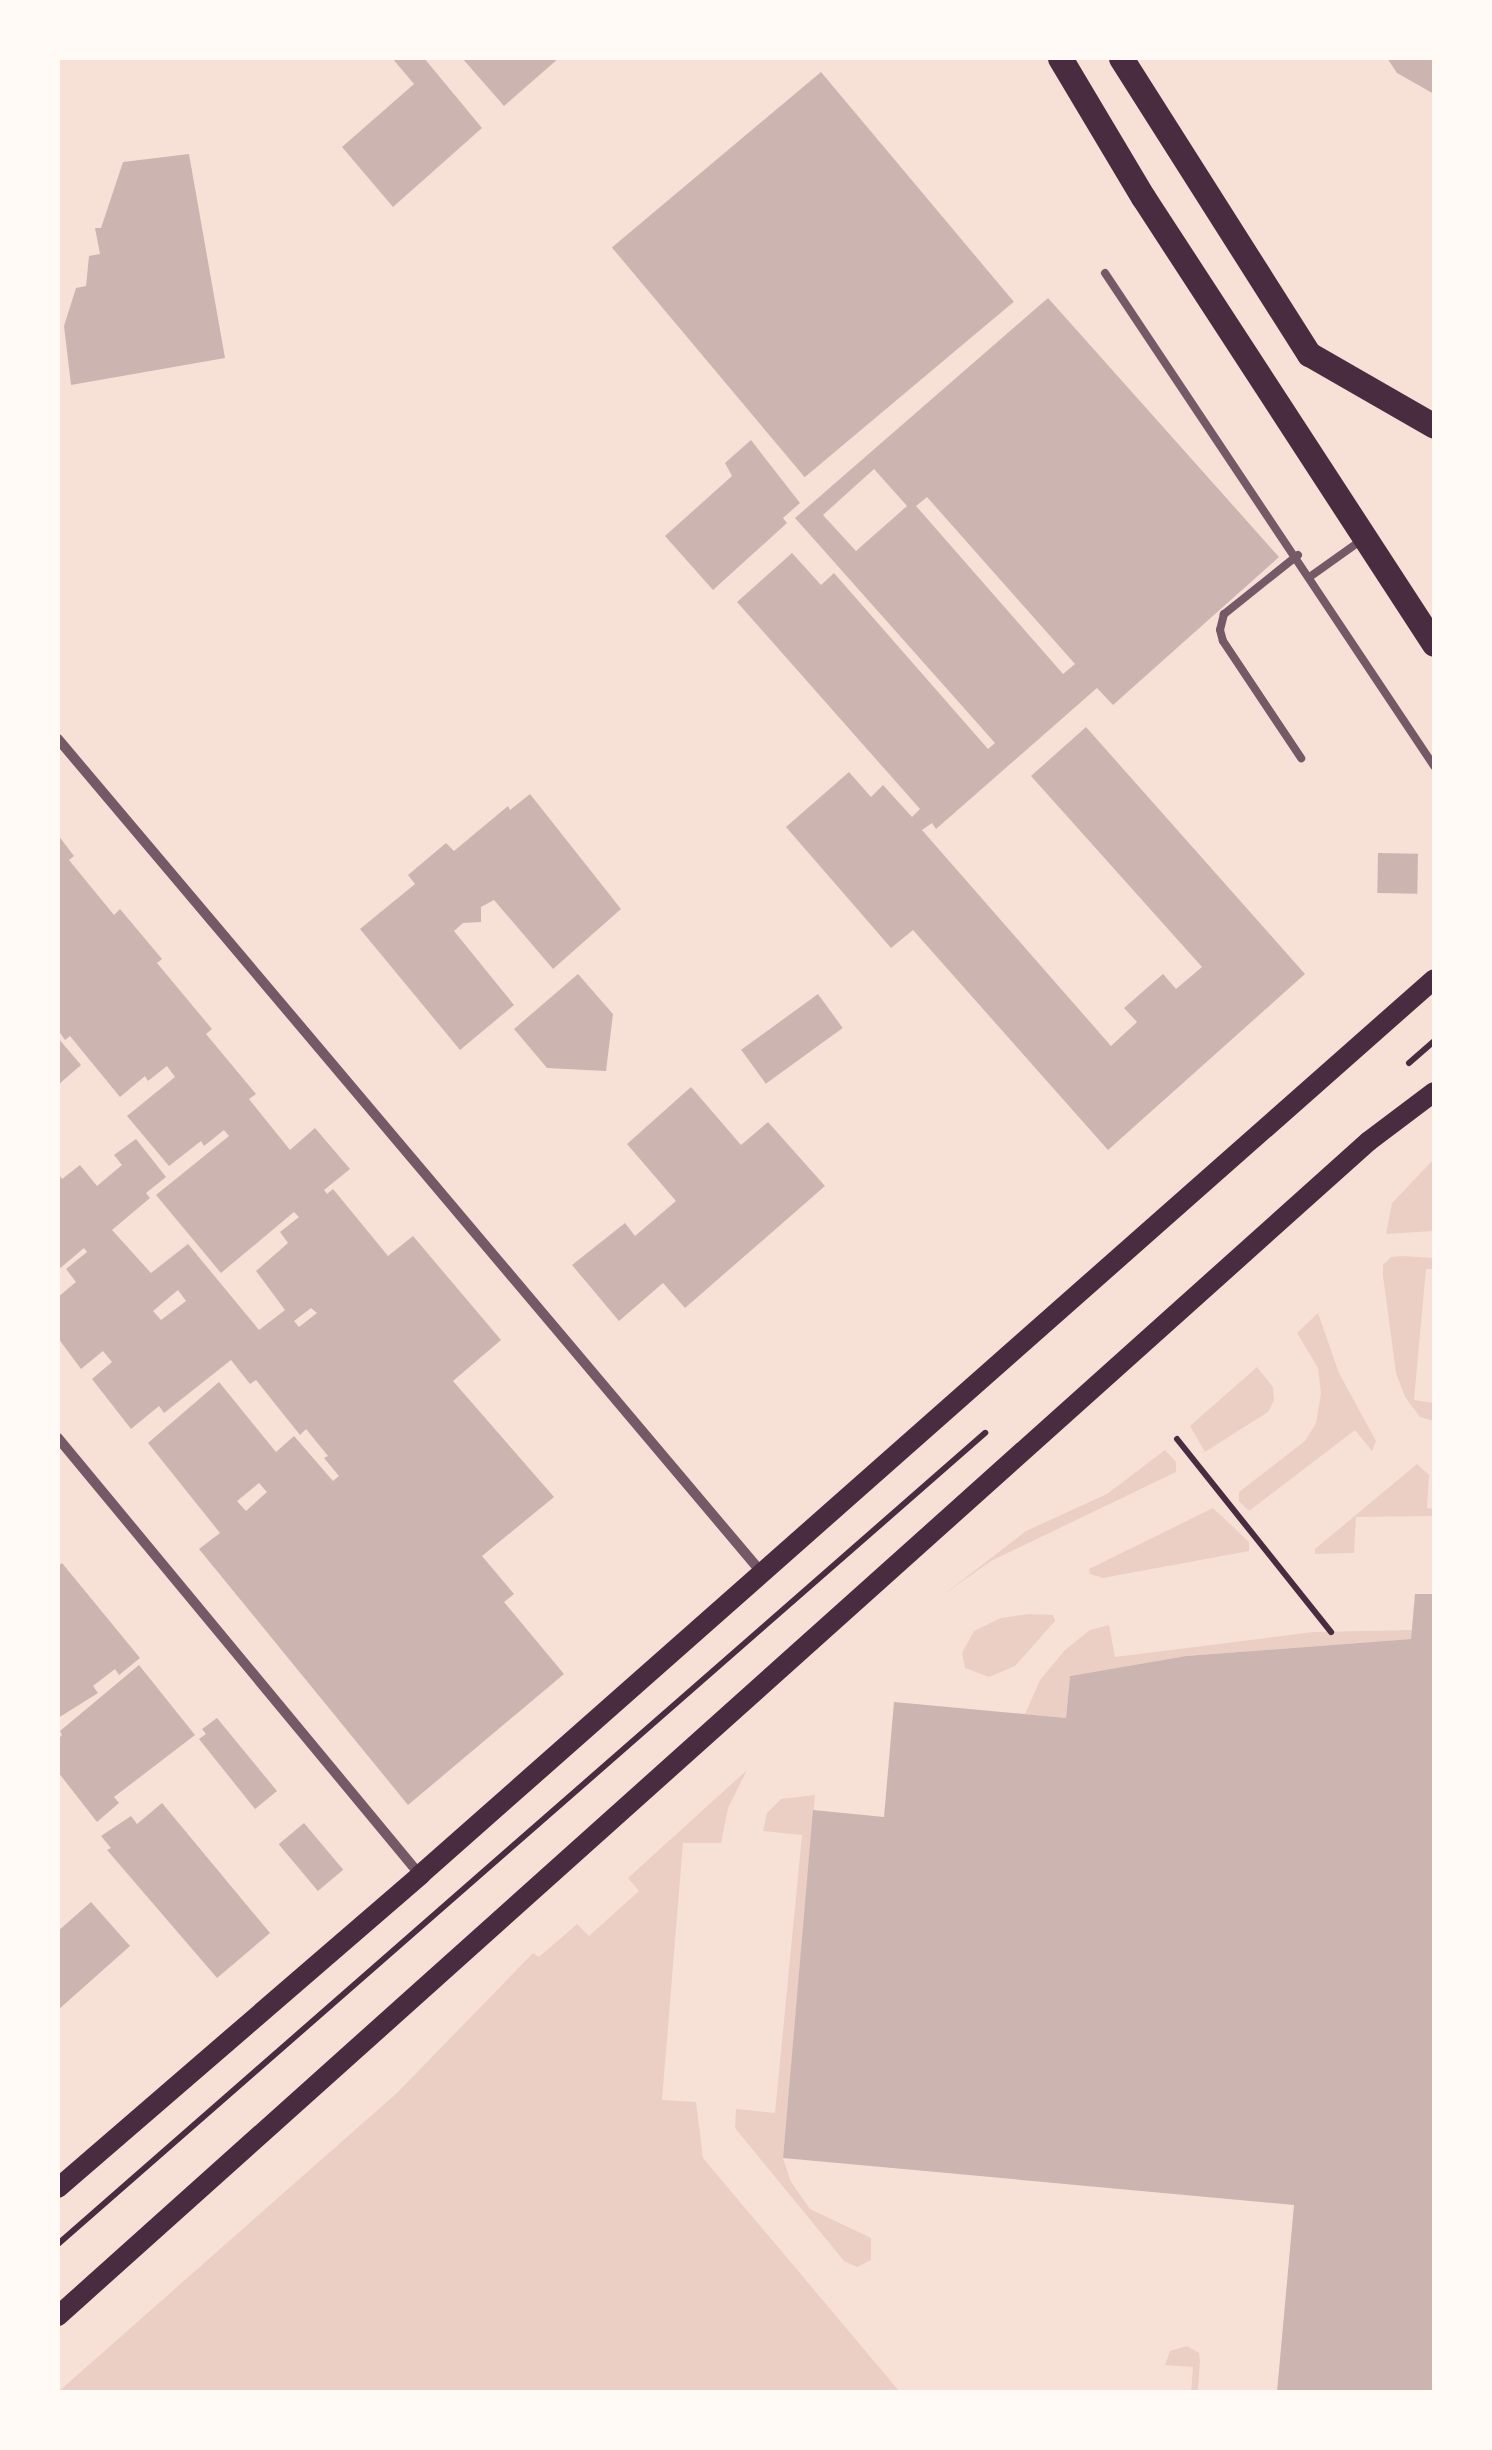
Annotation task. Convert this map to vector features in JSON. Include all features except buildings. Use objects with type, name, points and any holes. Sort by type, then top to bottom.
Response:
[{"type":"main road","points":[[1060,58],[1144,197],[1434,644]]},
{"type":"main road","points":[[1121,58],[1308,354],[1434,426]]},
{"type":"main road","points":[[58,2188],[420,1875],[1434,979]]},
{"type":"main road","points":[[58,2316],[1369,1141],[1434,1092]]},
{"type":"street","points":[[58,739],[762,1572]]},
{"type":"street","points":[[58,1438],[420,1875]]},
{"type":"lane","points":[[1105,274],[1298,555],[1434,766]]},
{"type":"lane","points":[[1311,576],[1364,538]]},
{"type":"lane","points":[[1298,555],[1224,614],[1220,630],[1223,641],[1300,758]]},
{"type":"path","points":[[1406,1066],[1434,1041]]},
{"type":"path","points":[[58,2244],[988,1430]]},
{"type":"path","points":[[1177,1438],[1331,1632]]},
{"type":"shaded area","points":[[1434,1159],[1434,1231],[1386,1234],[1392,1203]]},
{"type":"shaded area","points":[[1391,1257],[1434,1258],[1434,1269],[1426,1269],[1414,1400],[1434,1403],[1434,1421],[1420,1417],[1405,1397],[1396,1373],[1383,1265]]},
{"type":"shaded area","points":[[1318,1313],[1339,1373],[1376,1441],[1372,1451],[1355,1430],[1249,1511],[1239,1501],[1239,1492],[1305,1441],[1316,1423],[1321,1393],[1318,1368],[1297,1333]]},
{"type":"shaded area","points":[[1257,1367],[1273,1387],[1274,1400],[1268,1412],[1205,1452],[1190,1426]]},
{"type":"shaded area","points":[[1165,1450],[1176,1462],[1176,1472],[991,1561],[943,1595],[1026,1531],[1107,1494]]},
{"type":"shaded area","points":[[1417,1464],[1429,1475],[1427,1508],[1434,1509],[1434,1516],[1356,1517],[1354,1553],[1315,1554],[1315,1549]]},
{"type":"shaded area","points":[[1213,1508],[1249,1542],[1249,1551],[1103,1578],[1090,1574],[1089,1569]]},
{"type":"shaded area","points":[[1053,1615],[1055,1621],[1015,1666],[989,1677],[965,1668],[962,1653],[974,1631],[1001,1618]]},
{"type":"shaded area","points":[[1109,1625],[1115,1657],[1313,1632],[1412,1630],[1411,1639],[1186,1656],[1070,1676],[1066,1718],[1025,1714],[1040,1680],[1065,1650],[1090,1630]]},
{"type":"shaded area","points":[[747,1770],[728,1808],[721,1843],[683,1843],[662,2100],[696,2102],[703,2158],[900,2392],[58,2392],[398,2092],[533,1953],[539,1957],[577,1924],[589,1936],[639,1891],[628,1878]]},
{"type":"shaded area","points":[[815,1795],[783,2158],[791,2182],[810,2209],[871,2238],[871,2260],[857,2267],[844,2261],[735,2128],[736,2109],[775,2113],[802,1835],[763,1831],[767,1813],[781,1799]]},
{"type":"shaded area","points":[[1187,2346],[1199,2353],[1198,2392],[1191,2392],[1193,2367],[1165,2365],[1170,2351]]}]
